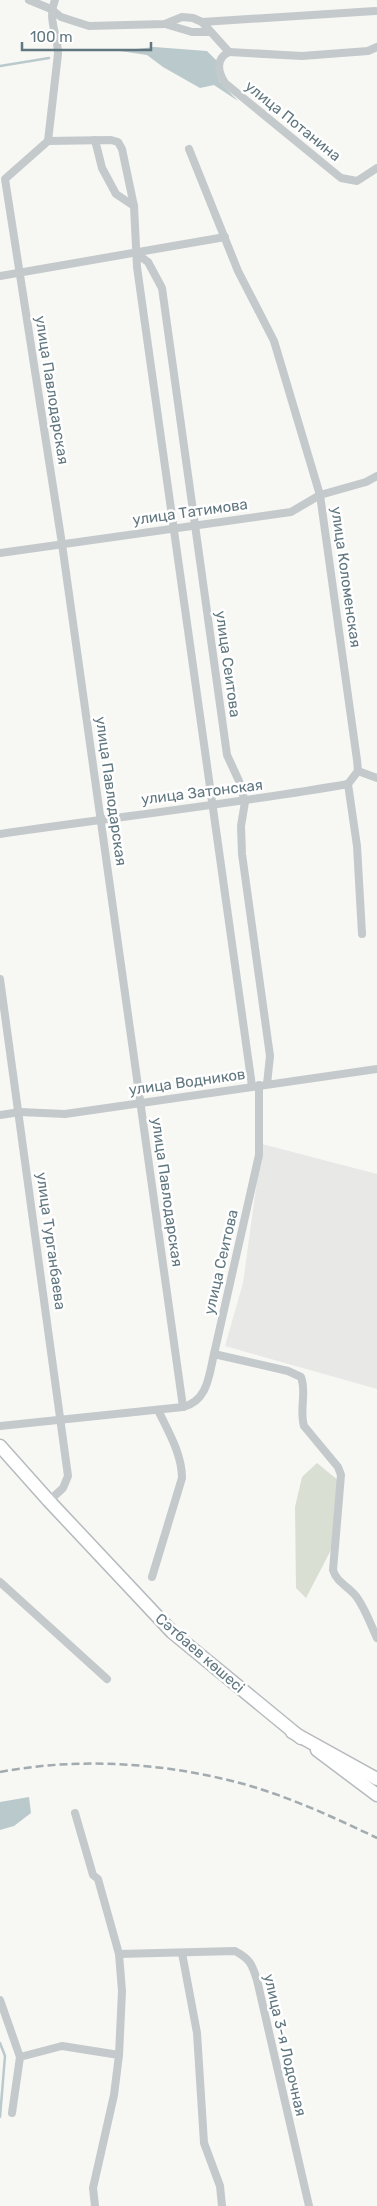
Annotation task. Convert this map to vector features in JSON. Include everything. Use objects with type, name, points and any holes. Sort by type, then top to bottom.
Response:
[{"type":"main road","name":"Сәтбаев көшесі","points":[[0,1446],[172,1632],[292,1732],[377,1795]]},
{"type":"main road","points":[[292,1732],[377,1779]]},
{"type":"street","points":[[29,0],[51,9],[62,17],[89,26],[166,24],[192,32],[210,32]]},
{"type":"street","points":[[5,179],[48,141],[58,54],[58,42],[51,21],[51,9],[55,0]]},
{"type":"street","points":[[202,22],[375,11]]},
{"type":"street","points":[[166,24],[182,17],[193,18],[202,22],[229,52],[302,56],[368,51],[377,47]]},
{"type":"street","name":"улица Потанина","points":[[229,52],[223,55],[219,61],[221,76],[225,83],[341,178],[357,181],[377,168]]},
{"type":"street","points":[[95,140],[102,168],[116,194],[134,206]]},
{"type":"street","name":"улица Сеитова","points":[[0,1426],[183,1407],[193,1404],[198,1400],[203,1392],[214,1354],[259,1155],[259,1085],[212,806],[137,267],[134,206],[122,149],[118,142],[111,140],[48,141]]},
{"type":"street","name":"улица Коломенская","points":[[189,149],[238,271],[274,341],[320,495],[358,771]]},
{"type":"street","name":"улица Павлодарская","points":[[0,172],[5,179],[62,544],[183,1407]]},
{"type":"street","points":[[0,276],[137,254],[225,237]]},
{"type":"street","name":"улица Сеитова","points":[[137,254],[148,262],[162,288],[227,755],[239,781],[245,802],[241,826],[242,854],[270,1056],[259,1085]]},
{"type":"street","name":"улица Татимова","points":[[0,553],[291,512],[320,495],[366,482],[377,476]]},
{"type":"street","points":[[362,934],[358,846],[348,784],[358,771],[377,778]]},
{"type":"street","name":"улица Затонская","points":[[0,834],[101,819],[245,802],[348,784]]},
{"type":"street","name":"улица Турганбаева","points":[[0,979],[20,1112],[68,1476],[63,1488],[49,1501]]},
{"type":"street","name":"улица Водников","points":[[0,1115],[20,1112],[65,1114],[377,1069]]},
{"type":"street","points":[[214,1354],[288,1370],[301,1377],[304,1386],[302,1418],[304,1426],[338,1467],[341,1475],[333,1570],[335,1577],[359,1599],[377,1638]]},
{"type":"street","points":[[152,1577],[182,1478],[182,1466],[179,1457],[158,1410]]},
{"type":"street","points":[[0,1582],[107,1679]]},
{"type":"street","points":[[75,1813],[93,1875],[98,1879],[119,1954],[122,1991],[119,2055],[114,2095],[93,2188],[95,2206]]},
{"type":"street","name":"улица 3-я Лодочная","points":[[119,1954],[235,1951],[246,1957],[253,1967],[309,2206]]},
{"type":"street","points":[[182,1953],[198,2033],[204,2143],[220,2186],[222,2206]]},
{"type":"street","points":[[0,2000],[20,2057],[12,2113]]},
{"type":"street","points":[[20,2057],[62,2046],[119,2055]]},
{"type":"shaded area","points":[[154,47],[207,51],[216,60],[219,81],[238,101],[214,85],[200,88],[163,67],[147,55],[120,51]]},
{"type":"shaded area","points":[[262,1144],[377,1174],[377,1389],[225,1346],[243,1283]]},
{"type":"shaded area","points":[[317,1463],[339,1481],[332,1548],[306,1598],[296,1588],[295,1507],[302,1477]]},
{"type":"shaded area","points":[[29,1797],[31,1813],[14,1826],[0,1830],[0,1802]]},
{"type":"waterway","points":[[0,66],[49,58]]},
{"type":"waterway","points":[[0,2043],[5,2056],[0,2117]]},
{"type":"railway","points":[[0,1772],[56,1765],[85,1764],[114,1764],[172,1769],[228,1780],[266,1791],[322,1813],[377,1838]]}]
